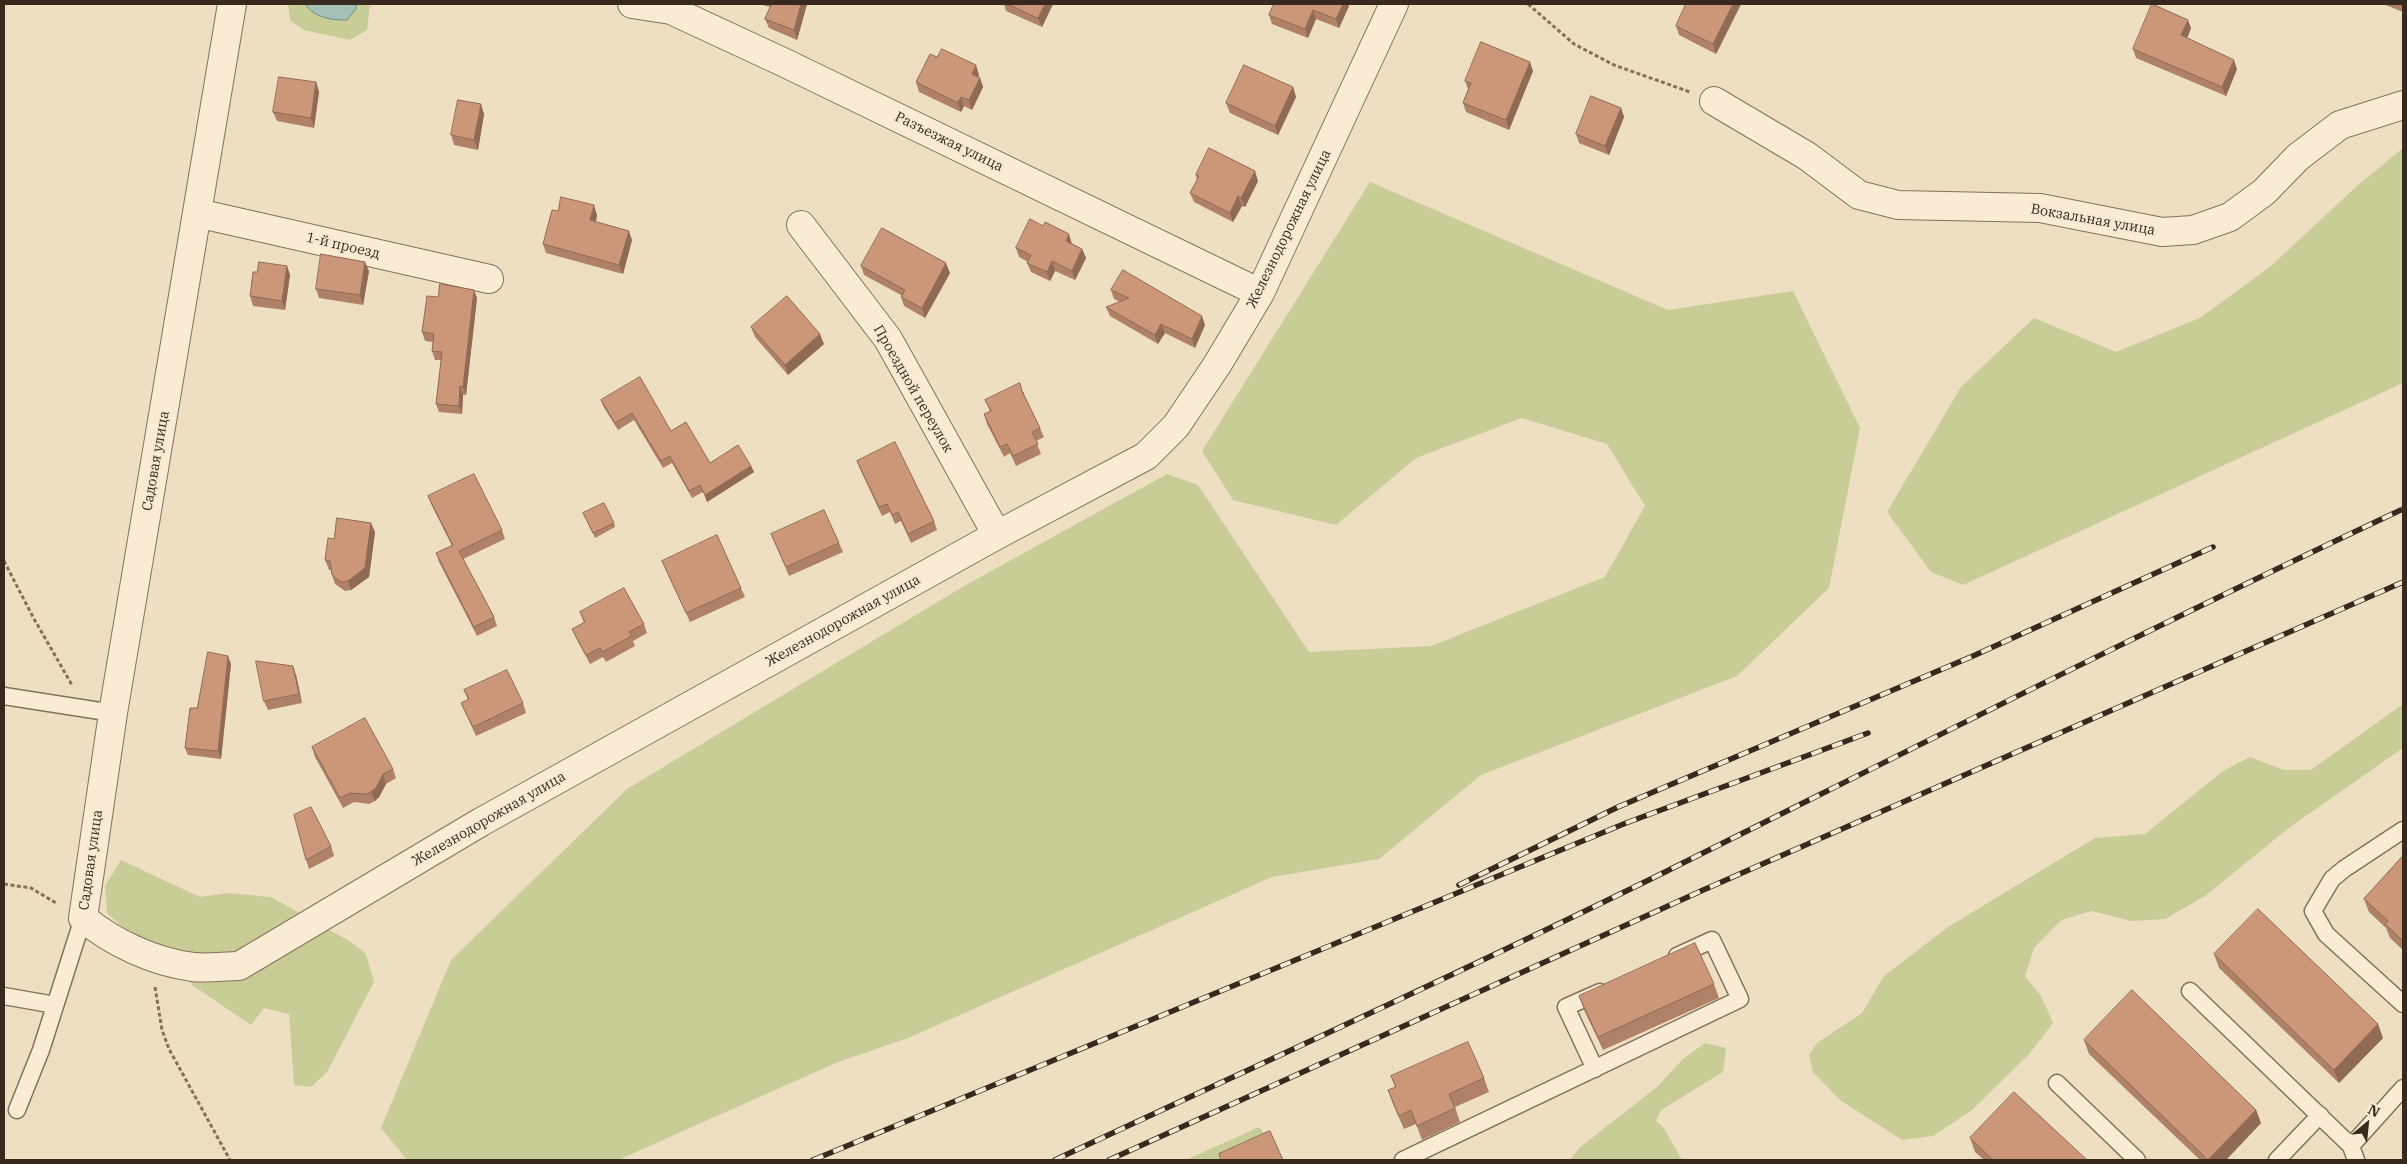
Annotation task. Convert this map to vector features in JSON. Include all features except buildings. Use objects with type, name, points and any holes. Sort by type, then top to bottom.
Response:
[{"type":"street","name":"Садовая улица","points":[[83,918],[113,713],[232,4]]},
{"type":"street","name":"Разъезжая улица","points":[[632,4],[672,7],[1260,293]]},
{"type":"street","name":"Железнодорожная улица","points":[[83,918],[100,932],[150,957],[194,968],[239,966],[481,822],[997,535],[1146,456],[1176,426],[1217,365],[1260,293],[1394,4]]},
{"type":"street","name":"Вокзальная улица","points":[[1714,101],[1808,156],[1859,195],[1898,205],[2040,208],[2162,232],[2193,230],[2230,217],[2264,192],[2298,157],[2340,125],[2403,105]]},
{"type":"street","name":"1-й проезд","points":[[197,213],[488,278]]},
{"type":"street","name":"Проездной переулок","points":[[802,225],[888,340],[997,535]]},
{"type":"lane","points":[[4,696],[113,713]]},
{"type":"lane","points":[[2403,830],[2332,879],[2313,911],[2326,934],[2403,1004]]},
{"type":"lane","points":[[17,1110],[41,1050],[83,918]]},
{"type":"lane","points":[[1403,1160],[1740,999],[1712,940],[1660,964]]},
{"type":"lane","points":[[1595,1069],[1566,1007],[1617,983]]},
{"type":"lane","points":[[2190,991],[2320,1116],[2354,1153],[2403,1088]]},
{"type":"lane","points":[[4,996],[55,1005]]},
{"type":"lane","points":[[2057,1083],[2137,1160]]},
{"type":"lane","points":[[2277,1160],[2320,1116]]},
{"type":"path","points":[[1528,4],[1574,44],[1614,65],[1714,101]]},
{"type":"path","points":[[4,561],[32,617],[87,709]]},
{"type":"path","points":[[4,884],[31,888],[83,918]]},
{"type":"path","points":[[150,957],[162,1030],[169,1049],[230,1160]]},
{"type":"green space","points":[[288,4],[370,4],[367,30],[350,40],[304,30],[290,20]]},
{"type":"green space","points":[[2403,148],[2403,383],[1963,585],[1931,572],[1887,512],[1961,387],[2034,318],[2116,352],[2200,318],[2271,266],[2357,186]]},
{"type":"green space","points":[[1370,182],[1668,310],[1793,291],[1860,428],[1829,588],[1737,676],[1481,775],[1379,859],[1272,877],[908,1038],[838,1062],[618,1160],[407,1160],[381,1128],[451,960],[627,789],[964,586],[1167,474],[1198,485],[1309,652],[1431,646],[1605,577],[1645,506],[1607,444],[1522,418],[1416,458],[1336,525],[1233,500],[1202,451]]},
{"type":"green space","points":[[2403,704],[2403,748],[2290,827],[2205,896],[2165,919],[2131,921],[2092,911],[2061,920],[2034,948],[2025,976],[2041,996],[2053,1023],[2030,1053],[1972,1110],[1933,1136],[1902,1140],[1840,1100],[1813,1072],[1809,1055],[1817,1043],[1862,1013],[1884,976],[1948,927],[2095,838],[2145,834],[2223,771],[2250,757],[2284,770],[2311,770]]},
{"type":"green space","points":[[121,860],[200,897],[229,893],[271,897],[351,942],[366,954],[374,982],[327,1072],[311,1087],[294,1085],[289,1014],[264,1008],[251,1025],[192,985],[173,948],[133,936],[107,913],[105,886]]},
{"type":"green space","points":[[1705,1043],[1726,1048],[1723,1072],[1661,1110],[1656,1121],[1664,1128],[1682,1160],[1570,1160],[1579,1148],[1657,1087],[1683,1059]]},
{"type":"green space","points":[[1259,1127],[1270,1141],[1233,1160],[1186,1160]]},
{"type":"water","points":[[305,4],[356,4],[356,9],[347,20],[335,19],[318,15]]},
{"type":"railway","points":[[1055,1160],[1591,908],[2126,642],[2403,509]]},
{"type":"railway","points":[[1459,885],[1618,807],[1973,656],[2213,547]]},
{"type":"railway","points":[[1109,1160],[1701,891],[2403,582]]},
{"type":"railway","points":[[813,1160],[1626,823],[1868,733]]}]
